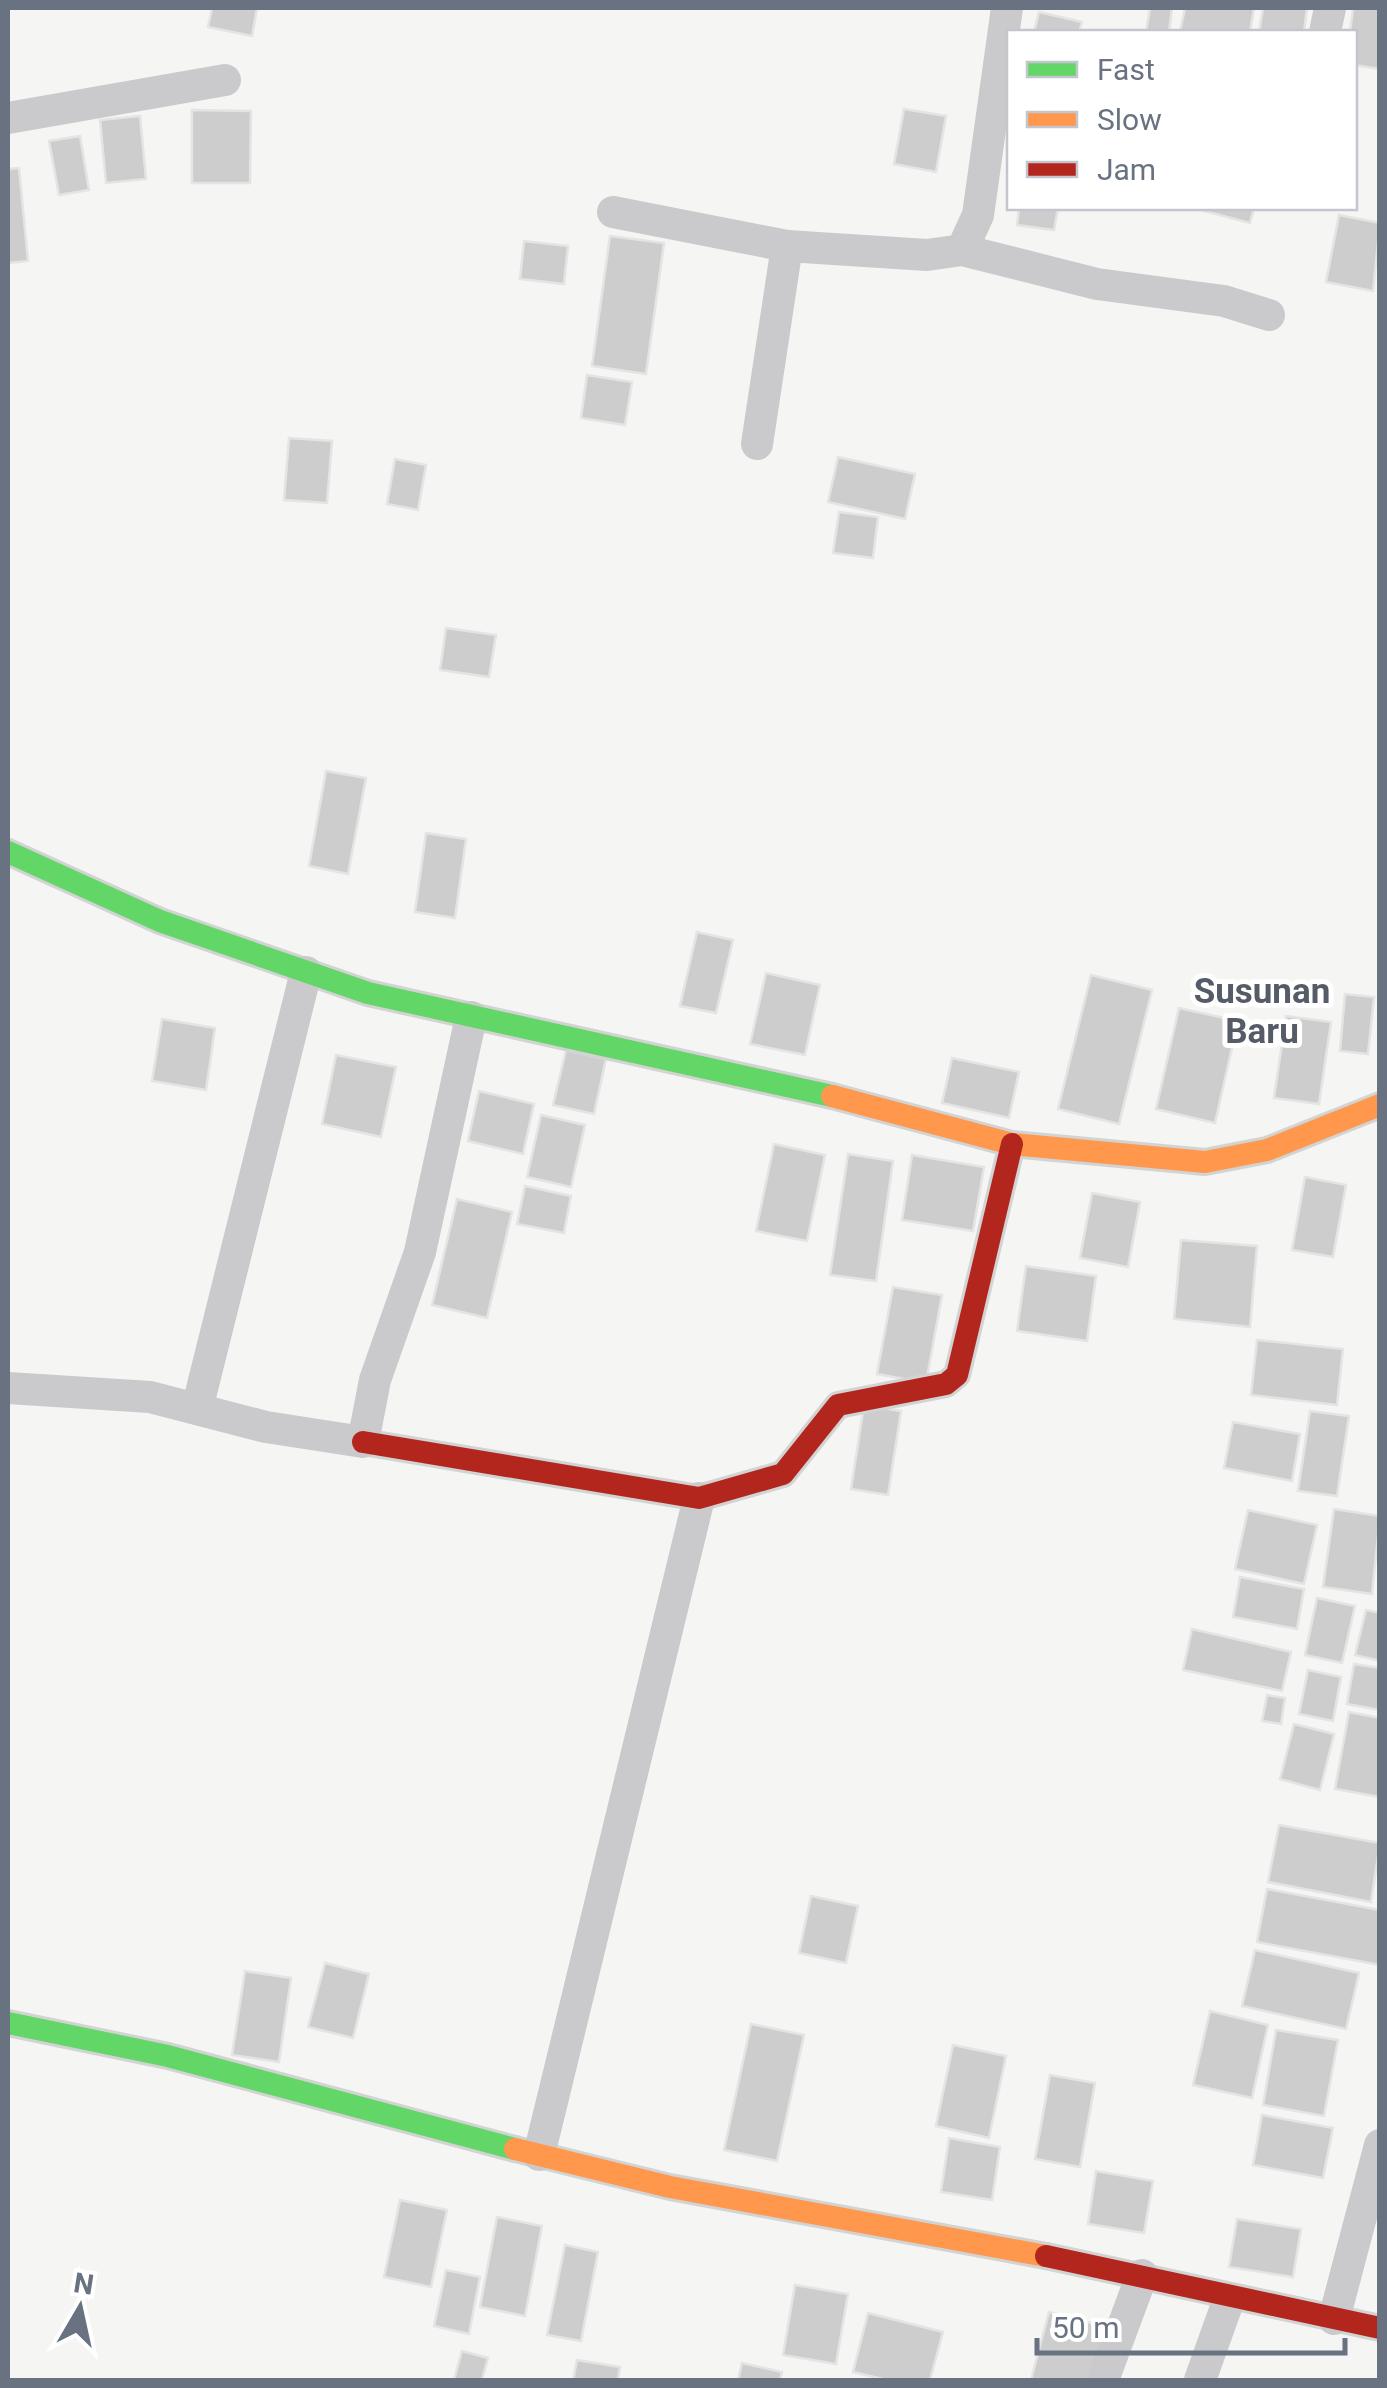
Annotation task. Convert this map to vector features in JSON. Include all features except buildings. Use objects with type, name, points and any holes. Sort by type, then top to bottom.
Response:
[{"type":"street","points":[[962,250],[978,215],[1002,108],[1007,8]]},
{"type":"street","points":[[8,118],[225,80]]},
{"type":"street","points":[[613,212],[787,246],[927,256],[962,250],[1097,284],[1224,301],[1269,314]]},
{"type":"street","points":[[758,444],[787,246]]},
{"type":"street","points":[[8,852],[160,921],[368,992],[828,1095],[1012,1144],[1205,1162],[1267,1150],[1380,1106]]},
{"type":"street","points":[[197,1409],[306,972]]},
{"type":"street","points":[[362,1442],[375,1380],[420,1252],[471,1016]]},
{"type":"street","points":[[8,1388],[150,1397],[266,1426],[699,1498],[783,1474],[838,1406],[952,1382],[1012,1144]]},
{"type":"street","points":[[539,2155],[699,1498]]},
{"type":"street","points":[[8,2023],[168,2056],[670,2187],[1142,2275],[1229,2298],[1380,2328]]},
{"type":"street","points":[[1334,2319],[1380,2144]]},
{"type":"street","points":[[1104,2380],[1142,2275]]},
{"type":"street","points":[[1200,2380],[1229,2298]]},
{"type":"traffic: fast","points":[[8,852],[160,921],[368,993],[832,1096]]},
{"type":"traffic: fast","points":[[8,2023],[168,2056],[515,2149]]},
{"type":"traffic: slow","points":[[832,1096],[1012,1144],[1205,1162],[1267,1150],[1380,1105]]},
{"type":"traffic: slow","points":[[515,2149],[670,2187],[1046,2256]]},
{"type":"traffic: jam","points":[[363,1442],[699,1498],[783,1474],[838,1405],[946,1384],[957,1375],[1012,1144]]},
{"type":"traffic: jam","points":[[1046,2256],[1380,2328]]},
{"type":"district","name":"Susunan Baru","points":[[1262,1011]]}]
